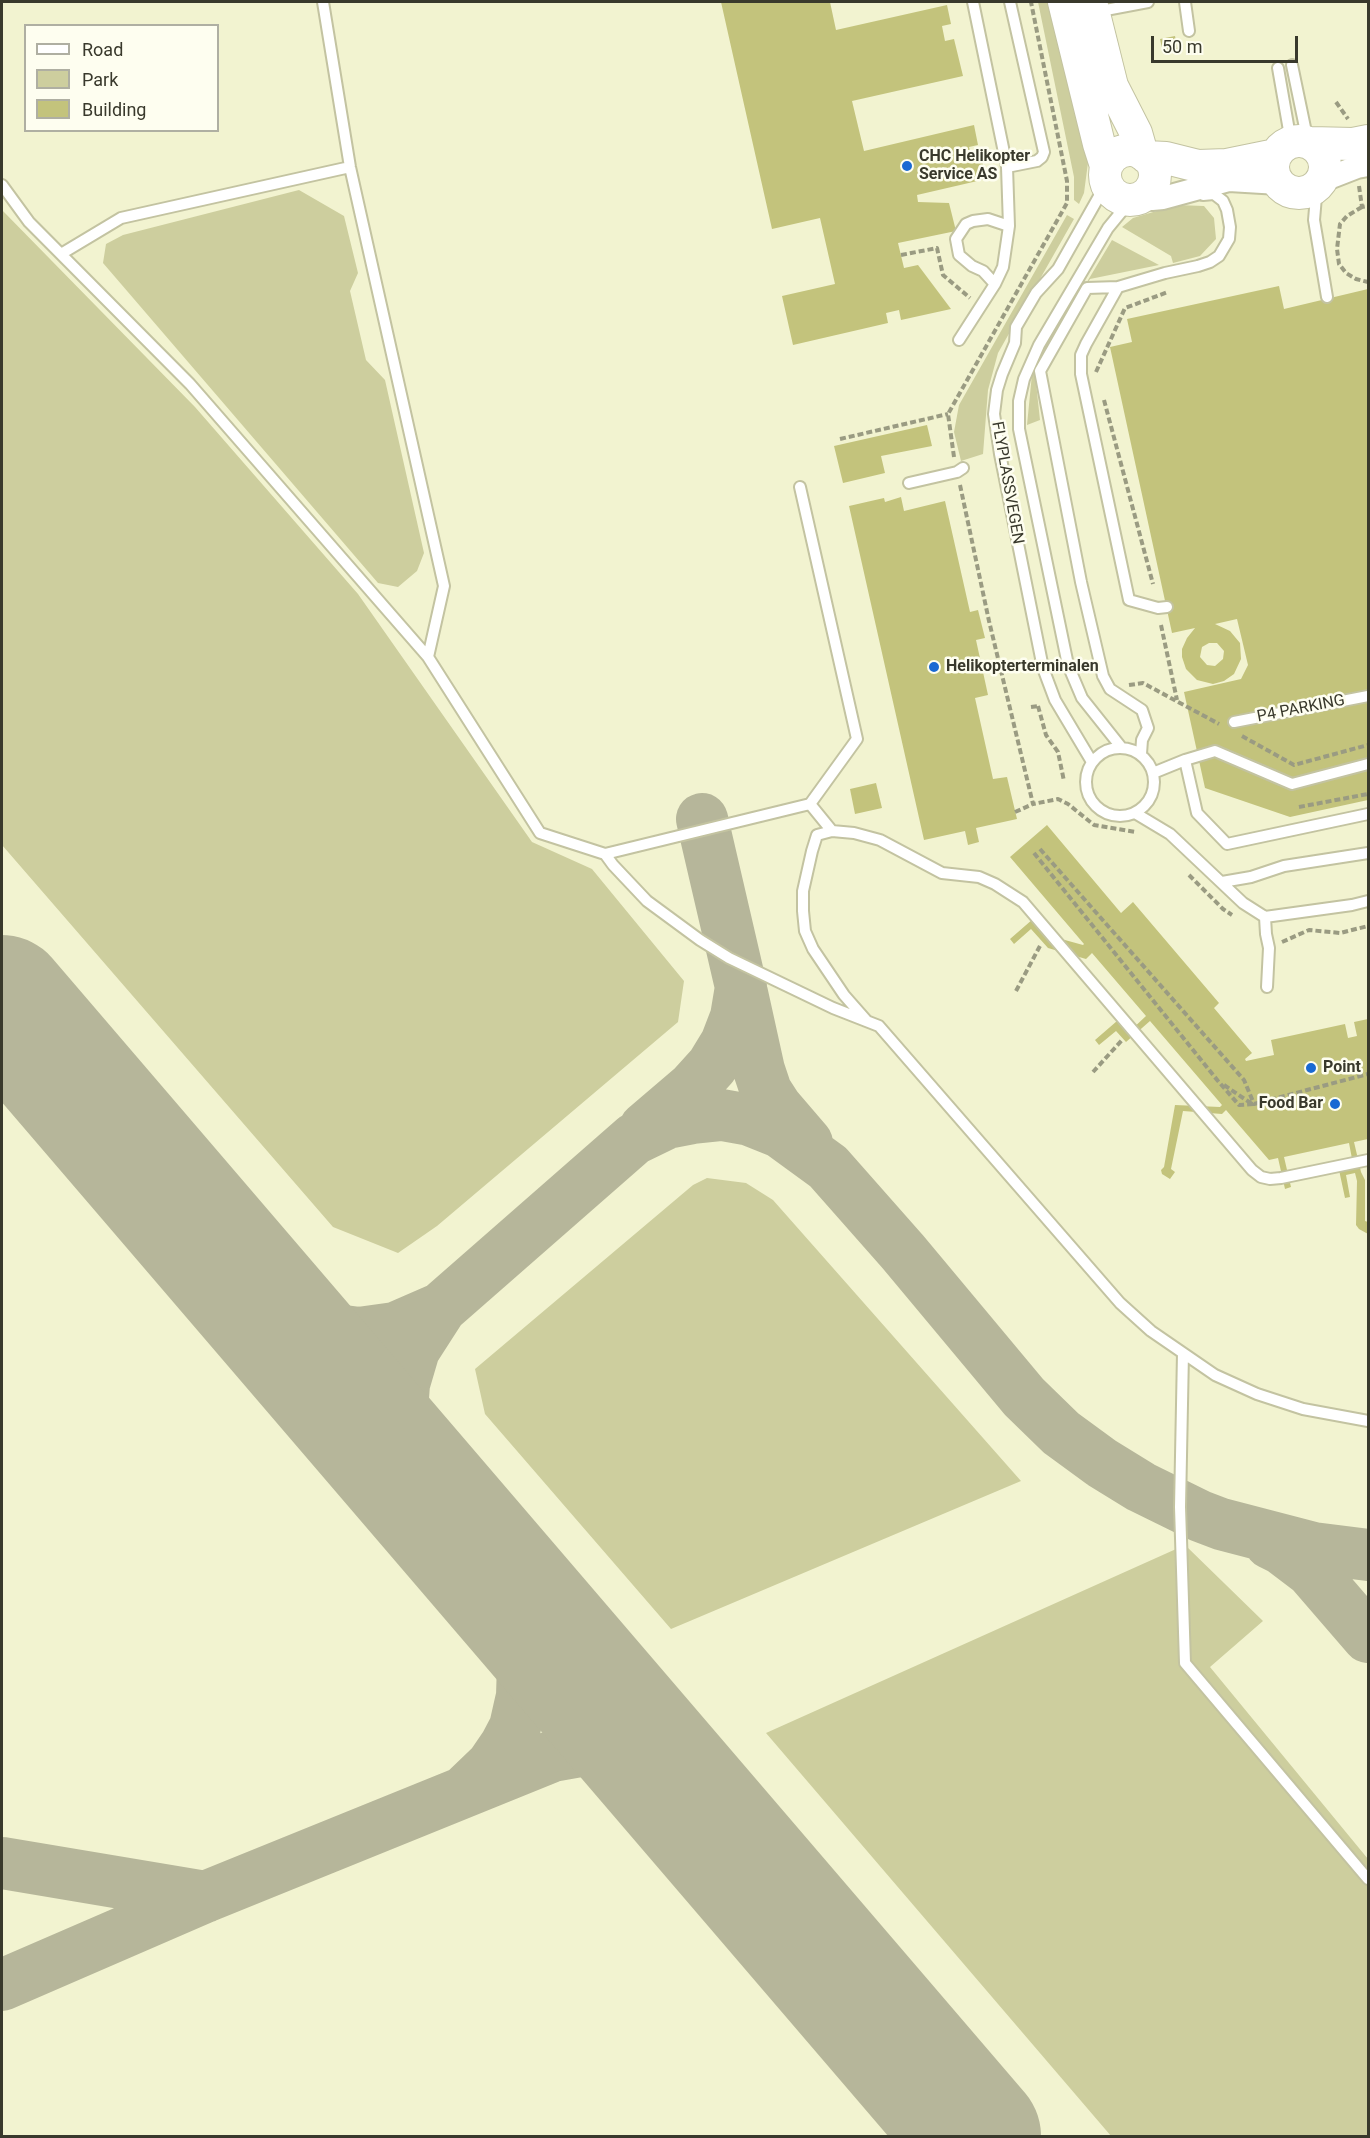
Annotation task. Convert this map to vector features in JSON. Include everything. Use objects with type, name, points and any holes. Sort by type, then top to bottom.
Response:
[{"type":"street","points":[[1064,2],[1099,144],[1130,189],[1229,180],[1293,153],[1319,150],[1324,160],[1325,171],[1319,183]]},
{"type":"street","name":"FLYPLASSVEGEN","points":[[1093,7],[1112,86],[1136,133],[1144,155],[1152,164],[1155,172],[1150,190],[1130,189],[1112,157],[1121,152],[1132,150],[1144,155],[1198,166],[1227,165],[1353,144],[1363,130]]},
{"type":"street","name":"FLYPLASSVEGEN","points":[[1293,153],[1283,187],[1295,192],[1308,191],[1319,183]]},
{"type":"street","points":[[1319,183],[1357,166],[1363,171]]},
{"type":"lane","points":[[323,2],[350,167],[444,586],[428,657]]},
{"type":"lane","points":[[959,339],[995,284],[1003,267],[1009,226],[1007,167],[973,2]]},
{"type":"lane","points":[[1007,167],[1037,161],[1044,152],[1010,2]]},
{"type":"lane","points":[[1093,7],[1148,2]]},
{"type":"lane","points":[[1185,2],[1189,31]]},
{"type":"lane","points":[[1292,64],[1293,153]]},
{"type":"lane","points":[[1278,68],[1293,153]]},
{"type":"lane","points":[[61,254],[121,218],[350,167]]},
{"type":"lane","points":[[1319,183],[1314,220],[1327,297]]},
{"type":"lane","points":[[2,185],[29,222],[190,384],[428,657],[540,833],[605,854],[810,804],[857,739],[800,487]]},
{"type":"lane","points":[[1121,747],[1082,699],[1068,665],[1019,429],[1019,401],[1024,379],[1039,345],[1130,189],[1214,194],[1223,201],[1227,210],[1230,227],[1225,248],[1210,262],[1118,288],[1087,288],[1040,371],[1079,571],[1103,676],[1110,690],[1142,710],[1148,728],[1142,740],[1141,754]]},
{"type":"lane","name":"FLYPLASSVEGEN","points":[[1092,762],[1055,700],[1043,668],[994,414],[1002,374],[1015,343],[1016,327],[1036,293],[1130,189]]},
{"type":"lane","points":[[995,284],[983,271],[972,266],[959,255],[956,239],[966,224],[973,221],[988,219],[1009,226]]},
{"type":"lane","points":[[1118,288],[1083,350],[1081,374],[1129,600],[1158,608],[1167,607]]},
{"type":"lane","points":[[909,483],[957,472],[963,468]]},
{"type":"lane","name":"P4 PARKING","points":[[1232,727],[1368,696]]},
{"type":"lane","points":[[1121,747],[1141,754],[1149,762],[1153,773],[1154,788],[1148,803],[1135,813],[1120,817],[1104,813],[1092,802],[1086,789],[1086,775],[1092,762],[1105,750],[1121,747]]},
{"type":"lane","points":[[1153,773],[1215,751],[1292,784],[1368,764]]},
{"type":"lane","points":[[1185,760],[1197,813],[1227,844],[1368,814]]},
{"type":"lane","points":[[810,804],[832,831]]},
{"type":"lane","points":[[1135,813],[1170,834],[1242,903],[1265,917],[1368,901]]},
{"type":"lane","points":[[868,1022],[844,995],[813,949],[805,931],[802,911],[803,891],[812,851],[817,835],[832,831],[854,833],[880,840],[942,873],[979,877],[995,884],[1023,902],[1252,1170],[1261,1177],[1281,1178],[1368,1160]]},
{"type":"lane","points":[[1222,882],[1251,877],[1284,866],[1368,853]]},
{"type":"lane","points":[[605,854],[647,901],[700,940],[755,972],[833,1008],[879,1026],[1120,1303],[1151,1330],[1215,1375],[1257,1394],[1303,1410],[1368,1421]]},
{"type":"lane","points":[[1265,917],[1269,948],[1267,987]]},
{"type":"lane","points":[[1183,1353],[1180,1507],[1185,1663],[1368,1879]]},
{"type":"path","points":[[1336,102],[1350,121],[1363,130]]},
{"type":"path","points":[[1362,207],[1363,171]]},
{"type":"path","points":[[1368,206],[1347,216],[1340,224],[1337,249],[1339,264],[1346,273],[1368,282]]},
{"type":"path","points":[[901,255],[937,248],[943,275],[981,305]]},
{"type":"path","points":[[1099,383],[1096,372],[1125,308],[1168,292]]},
{"type":"path","points":[[1102,394],[1153,584]]},
{"type":"path","points":[[840,439],[948,414]]},
{"type":"path","points":[[981,623],[989,621]]},
{"type":"path","points":[[1161,625],[1177,701]]},
{"type":"path","points":[[1124,685],[1143,683],[1232,727],[1294,765],[1368,745]]},
{"type":"path","points":[[1031,707],[1046,704]]},
{"type":"path","points":[[1038,706],[1046,735],[1058,752],[1064,781]]},
{"type":"path","points":[[1299,807],[1368,794]]},
{"type":"path","points":[[1015,812],[1033,804]]},
{"type":"path","points":[[1068,804],[1094,825],[1137,832]]},
{"type":"path","points":[[1040,849],[1244,1080],[1254,1104]]},
{"type":"path","points":[[1034,854],[1239,1105],[1254,1104],[1368,1074]]},
{"type":"path","points":[[1181,868],[1223,909],[1240,920]]},
{"type":"path","points":[[1269,948],[1309,930],[1340,933],[1368,926]]},
{"type":"path","points":[[1016,991],[1042,943]]},
{"type":"path","points":[[1093,1072],[1124,1039]]},
{"type":"path","points":[[1218,1081],[1254,1104]]},
{"type":"green space","points":[[1038,2],[1054,2],[1089,155],[1084,193],[1079,204],[1074,200],[1074,177]]},
{"type":"green space","points":[[299,190],[344,216],[358,273],[350,291],[366,360],[385,380],[424,553],[417,571],[398,587],[378,583],[103,263],[106,244],[123,235]]},
{"type":"green space","points":[[1177,205],[1204,206],[1214,218],[1216,239],[1200,256],[1173,263],[1171,256],[1122,227],[1133,218]]},
{"type":"green space","points":[[2,210],[195,407],[358,594],[532,842],[592,869],[684,981],[678,1022],[437,1226],[398,1253],[333,1227],[2,845]]},
{"type":"green space","points":[[1067,215],[1074,219],[998,353],[988,390],[983,454],[961,461],[954,432],[959,405]]},
{"type":"green space","points":[[1112,240],[1159,265],[1090,279],[1035,374],[1040,420],[1027,425],[1032,374]]},
{"type":"green space","points":[[707,1178],[746,1183],[773,1200],[1021,1481],[671,1629],[485,1414],[475,1369],[693,1185]]},
{"type":"green space","points":[[1185,1545],[1263,1621],[1210,1667],[1368,1859],[1368,2136],[1111,2136],[766,1733]]},
{"type":"building","points":[[721,2],[830,2],[836,30],[947,5],[951,24],[942,26],[945,41],[954,39],[963,76],[852,101],[864,151],[974,125],[978,145],[969,147],[973,162],[982,160],[986,179],[917,195],[918,202],[949,203],[956,231],[898,243],[904,268],[918,265],[951,309],[901,320],[899,310],[886,313],[888,323],[793,345],[782,296],[835,284],[820,218],[772,229]]},
{"type":"building","points":[[1175,36],[1178,50],[1163,53],[1160,39]]},
{"type":"building","points":[[1279,286],[1284,309],[1368,289],[1368,800],[1290,817],[1205,788],[1184,692],[1241,679],[1248,665],[1237,619],[1215,624],[1230,631],[1240,643],[1241,659],[1234,674],[1224,681],[1213,684],[1197,680],[1186,669],[1182,657],[1182,649],[1195,628],[1172,633],[1110,347],[1132,342],[1127,319]],"holes":[[[1209,643],[1217,643],[1224,651],[1223,659],[1215,666],[1207,665],[1200,657],[1202,647]]]},
{"type":"building","points":[[927,425],[932,446],[881,456],[885,473],[843,483],[834,446]]},
{"type":"building","name":"Helikopterterminalen","points":[[901,497],[904,511],[945,501],[970,612],[978,610],[985,638],[976,640],[988,695],[975,698],[993,779],[1007,777],[1017,819],[976,828],[979,842],[968,845],[965,831],[924,840],[849,506],[884,498],[885,502]]},
{"type":"building","points":[[876,783],[882,808],[855,814],[850,789]]},
{"type":"building","points":[[1047,825],[1121,913],[1133,902],[1219,1003],[1214,1008],[1252,1053],[1245,1059],[1246,1061],[1274,1055],[1271,1040],[1345,1024],[1348,1038],[1357,1036],[1354,1022],[1368,1019],[1368,1139],[1354,1142],[1365,1180],[1365,1221],[1368,1222],[1368,1234],[1356,1225],[1357,1181],[1355,1173],[1346,1175],[1350,1197],[1345,1198],[1339,1170],[1353,1164],[1349,1143],[1284,1157],[1291,1187],[1285,1189],[1278,1158],[1269,1160],[1226,1110],[1222,1114],[1183,1111],[1171,1169],[1175,1172],[1170,1179],[1162,1174],[1175,1105],[1220,1107],[1222,1105],[1150,1021],[1126,1042],[1116,1031],[1099,1045],[1095,1040],[1117,1021],[1130,1031],[1146,1016],[1092,953],[1086,959],[1048,948],[1031,929],[1014,944],[1010,939],[1033,919],[1054,937],[1084,944],[1010,857]]},
{"type":"taxiway","points":[[645,1128],[693,1087],[712,1066],[726,1043],[736,1017],[741,987],[702,819]]},
{"type":"taxiway","points":[[742,993],[759,1070],[766,1091],[777,1108],[807,1143]]},
{"type":"taxiway","points":[[237,1275],[275,1306],[303,1322],[321,1328],[359,1333],[395,1328],[441,1308],[634,1139],[667,1123],[693,1118],[722,1115],[750,1120],[780,1132],[828,1167],[903,1252],[1024,1397],[1061,1433],[1102,1463],[1141,1487],[1221,1524],[1313,1548],[1368,1555]]},
{"type":"taxiway","points":[[441,1308],[414,1350],[404,1384],[402,1411],[411,1461],[446,1520]]},
{"type":"taxiway","points":[[1270,1543],[1282,1549],[1311,1571],[1368,1637]]},
{"type":"taxiway","points":[[467,1789],[492,1765],[505,1746],[515,1727],[522,1696],[523,1663],[517,1633],[503,1595],[489,1569]]},
{"type":"taxiway","points":[[2,1985],[205,1897],[553,1756],[598,1748],[611,1750],[632,1756],[669,1780]]},
{"type":"taxiway","points":[[2,1863],[205,1897]]},
{"type":"runway","points":[[2,1001],[975,2136]]},
{"type":"place","name":"CHC Helikopter Service AS","points":[[907,166]]},
{"type":"place","name":"Helikopterterminalen","points":[[934,667]]},
{"type":"place","name":"Point","points":[[1311,1068]]},
{"type":"place","name":"Food Bar","points":[[1335,1104]]}]
